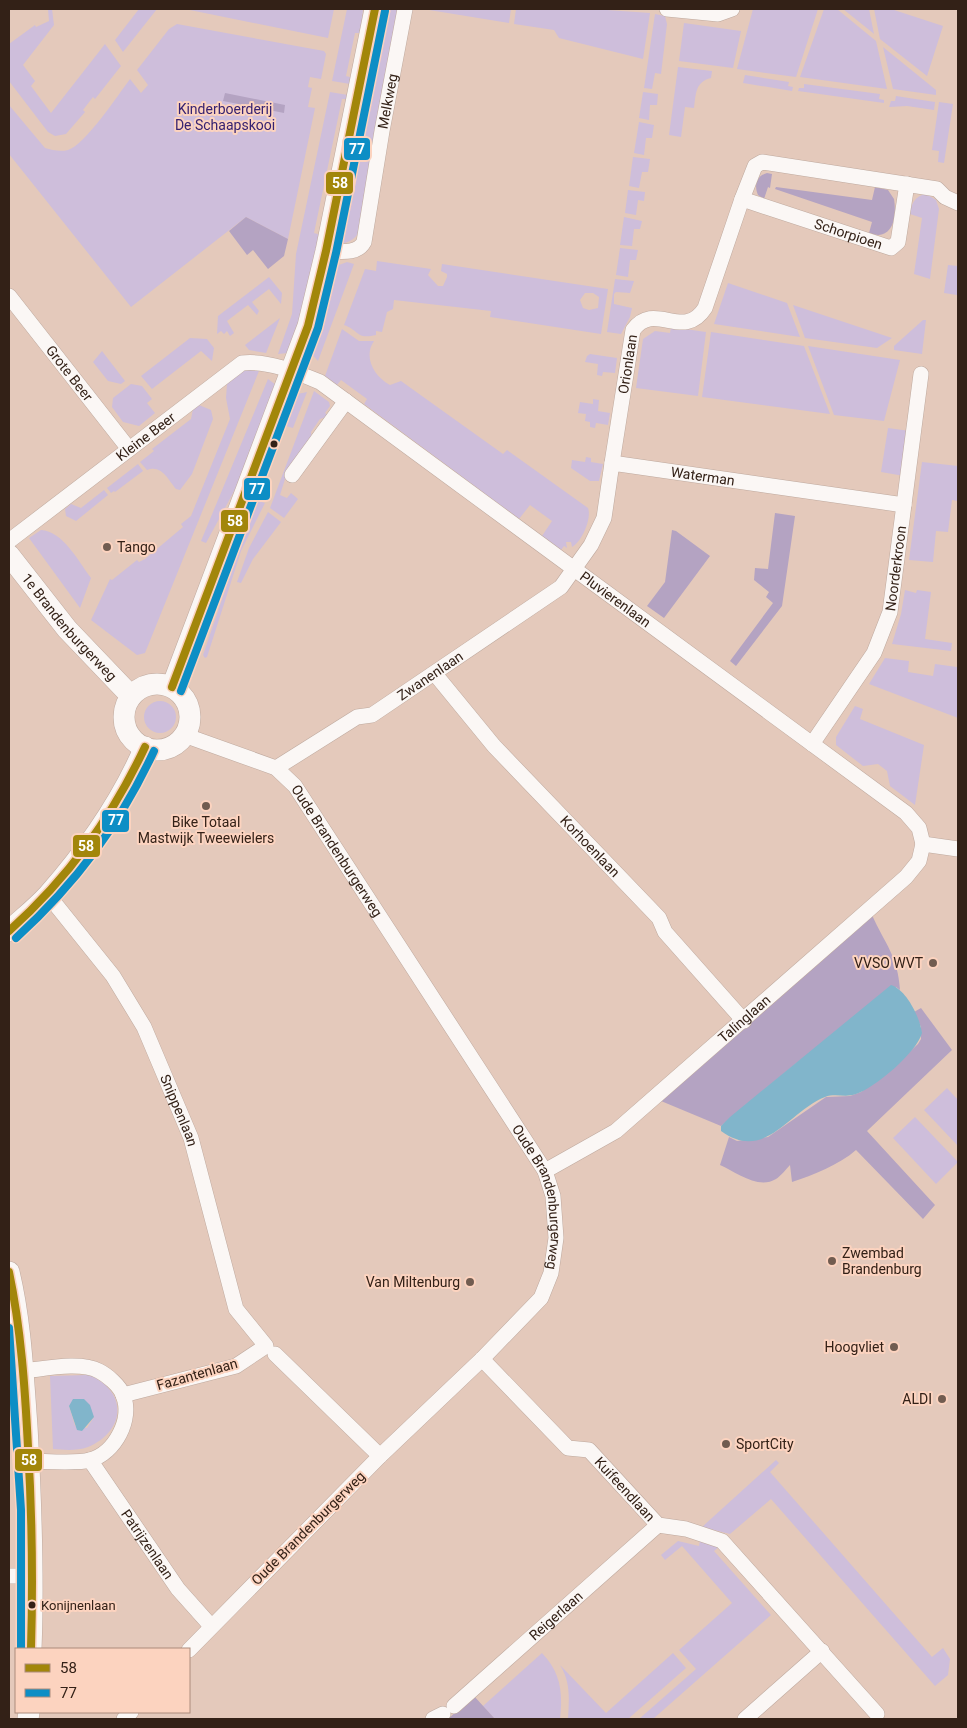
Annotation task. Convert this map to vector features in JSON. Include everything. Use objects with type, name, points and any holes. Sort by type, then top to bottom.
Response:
[{"type":"street","points":[[172,687],[308,326],[326,251],[375,9]]},
{"type":"street","name":"Melkweg","points":[[326,251],[354,251],[362,247],[364,242],[382,130],[405,9]]},
{"type":"street","points":[[666,9],[718,14],[732,9]]},
{"type":"street","points":[[742,199],[755,166],[762,162],[937,189],[951,200]]},
{"type":"street","name":"Schorpioen","points":[[742,199],[891,248],[898,242],[907,184]]},
{"type":"street","name":"Orionlaan","points":[[612,463],[633,330],[638,323],[647,318],[693,322],[705,308],[742,199]]},
{"type":"street","name":"Grote Beer","points":[[9,296],[129,449]]},
{"type":"street","name":"Kleine Beer","points":[[9,541],[242,363],[255,361],[292,372]]},
{"type":"street","name":"Pluvierenlaan","points":[[292,372],[320,382],[576,568],[906,813],[919,828],[923,844]]},
{"type":"street","name":"Noorderkroon","points":[[812,744],[874,653],[890,612],[922,374]]},
{"type":"street","points":[[292,475],[346,401]]},
{"type":"street","points":[[576,568],[604,518],[612,463]]},
{"type":"street","name":"Waterman","points":[[612,463],[904,505]]},
{"type":"street","name":"1e Brandenburgerweg","points":[[9,556],[67,629],[131,696]]},
{"type":"street","name":"Zwanenlaan","points":[[276,768],[357,717],[372,716],[435,674],[561,587],[576,568]]},
{"type":"street","name":"Korhoenlaan","points":[[435,674],[494,746],[659,918],[665,932],[744,1021]]},
{"type":"street","points":[[150,684],[172,687],[181,694],[187,703],[189,719],[184,735],[177,743],[167,748],[156,750],[145,747],[129,735],[125,725],[124,715],[131,696],[139,688],[150,684]]},
{"type":"street","name":"Oude Brandenburgerweg","points":[[184,735],[276,768],[295,786],[545,1171],[553,1196],[556,1238],[551,1273],[541,1298],[482,1359],[380,1456],[190,1649]]},
{"type":"street","points":[[9,931],[48,895],[106,820],[136,768],[145,747]]},
{"type":"street","points":[[923,844],[958,849]]},
{"type":"street","name":"Talinglaan","points":[[545,1171],[616,1130],[744,1021],[906,877],[919,861],[923,844]]},
{"type":"street","name":"Snippenlaan","points":[[48,895],[113,976],[144,1027],[191,1138],[236,1309],[270,1350],[380,1456]]},
{"type":"street","points":[[9,1272],[17,1315],[23,1370],[17,1401],[29,1461],[33,1576],[31,1648]]},
{"type":"street","name":"Fazantenlaan","points":[[124,1394],[236,1366],[270,1350]]},
{"type":"street","name":"Kuifeendlaan","points":[[482,1359],[568,1448],[589,1450],[658,1525],[686,1529],[722,1541],[877,1714]]},
{"type":"street","points":[[23,1370],[84,1366],[99,1371],[124,1394],[126,1416],[116,1442],[109,1450],[90,1460],[29,1461]]},
{"type":"street","name":"Patrijzenlaan","points":[[90,1460],[178,1589],[211,1626]]},
{"type":"street","name":"Reigerlaan","points":[[443,1713],[658,1525]]},
{"type":"street","points":[[9,1576],[33,1576]]},
{"type":"street","points":[[746,1719],[822,1651]]},
{"type":"green space","points":[[48,9],[52,9],[54,25],[23,65],[35,81],[31,86],[51,113],[105,44],[121,66],[95,99],[93,97],[83,110],[85,112],[66,134],[55,136],[48,132],[9,81],[9,44],[35,25],[36,27],[49,21]]},
{"type":"green space","points":[[139,9],[157,9],[123,52],[115,40]]},
{"type":"green space","points":[[185,9],[334,9],[328,38]]},
{"type":"green space","points":[[347,9],[363,9],[361,33],[355,33],[346,76],[353,78],[350,84],[332,81]]},
{"type":"green space","points":[[387,9],[401,9],[359,232],[350,241],[341,243],[337,242],[339,234],[344,235],[384,38],[378,37]]},
{"type":"green space","points":[[423,9],[511,9],[509,23]]},
{"type":"green space","points":[[516,9],[593,9],[650,13],[643,59],[559,38],[554,30],[514,24]]},
{"type":"green space","points":[[753,9],[818,9],[796,77],[737,69]]},
{"type":"green space","points":[[824,9],[837,9],[876,41],[887,89],[800,77]]},
{"type":"green space","points":[[843,9],[869,9],[874,34],[873,33]]},
{"type":"green space","points":[[874,9],[891,9],[943,26],[927,76],[880,39]]},
{"type":"green space","points":[[655,14],[665,16],[667,24],[661,74],[655,73],[652,89],[644,88]]},
{"type":"green space","points":[[684,23],[741,31],[733,68],[679,61]]},
{"type":"green space","name":"Kinderboerderij De Schaapskooi","points":[[177,24],[324,51],[326,54],[321,79],[310,77],[308,87],[312,88],[308,107],[315,108],[288,239],[246,217],[131,307],[9,154],[9,105],[45,148],[59,151],[68,150],[92,130],[130,79],[141,93],[148,85],[137,70],[169,29]]},
{"type":"green space","points":[[883,47],[936,90],[936,95],[893,89]]},
{"type":"green space","points":[[678,67],[712,71],[711,78],[702,82],[697,89],[694,108],[685,107],[681,137],[669,135]]},
{"type":"green space","points":[[745,75],[789,82],[788,86],[793,87],[792,91],[743,83]]},
{"type":"green space","points":[[804,84],[880,94],[879,99],[884,100],[884,103],[798,91],[799,88],[804,88]]},
{"type":"green space","points":[[330,92],[348,95],[348,99],[342,99],[314,233],[321,235],[305,301],[288,353],[278,354],[292,314],[296,254]]},
{"type":"green space","points":[[643,92],[658,94],[657,105],[650,105],[649,120],[639,118]]},
{"type":"green space","points":[[896,96],[935,102],[934,110],[907,106],[889,107],[891,101],[895,101]]},
{"type":"green space","points":[[939,102],[953,104],[944,163],[938,162],[939,151],[932,150]]},
{"type":"green space","points":[[639,122],[654,125],[652,138],[646,138],[644,155],[634,153]]},
{"type":"green space","points":[[633,157],[650,159],[648,172],[642,172],[639,188],[629,186]]},
{"type":"green space","points":[[628,190],[645,192],[644,201],[638,200],[636,215],[625,213]]},
{"type":"green space","points":[[926,194],[936,200],[939,209],[930,279],[914,274],[922,218],[910,214],[914,201]]},
{"type":"green space","points":[[624,217],[642,221],[640,229],[634,229],[632,246],[620,245]]},
{"type":"green space","points":[[620,248],[638,250],[636,260],[630,260],[628,277],[616,275]]},
{"type":"green space","points":[[377,261],[431,269],[428,275],[438,286],[443,286],[447,274],[441,271],[442,264],[608,289],[601,334],[490,317],[491,311],[394,300],[393,309],[387,312],[382,332],[376,331],[376,335],[369,336],[361,335],[344,325],[365,269],[376,271]],"holes":[[[585,293],[593,293],[599,297],[598,308],[589,310],[583,308],[580,300]]]},
{"type":"green space","points":[[347,262],[354,264],[318,361],[309,351],[331,268]]},
{"type":"green space","points":[[948,265],[958,266],[957,295],[944,293]]},
{"type":"green space","points":[[269,277],[282,293],[281,304],[269,289],[252,302],[259,311],[257,315],[248,305],[227,321],[234,333],[230,336],[227,331],[224,334],[221,331],[217,334],[218,316]]},
{"type":"green space","points":[[615,279],[634,281],[630,293],[616,292],[614,294],[614,304],[632,308],[630,317],[621,334],[607,332]]},
{"type":"green space","points":[[728,283],[787,303],[800,337],[714,324]]},
{"type":"green space","points":[[793,305],[892,338],[877,348],[805,338]]},
{"type":"green space","points":[[280,318],[266,353],[249,350],[245,345]]},
{"type":"green space","points":[[923,320],[926,320],[922,354],[894,350],[894,346]]},
{"type":"green space","points":[[671,327],[706,332],[698,396],[636,388],[643,339],[655,331],[670,333]]},
{"type":"green space","points":[[342,329],[359,341],[374,341],[371,347],[370,360],[379,377],[384,381],[390,385],[401,381],[503,454],[507,450],[588,508],[589,518],[583,535],[576,544],[572,547],[571,542],[566,542],[567,548],[564,546],[561,550],[542,536],[552,521],[530,505],[519,519],[364,404],[367,399],[341,380],[337,385],[325,376]]},
{"type":"green space","points":[[711,332],[804,346],[830,414],[702,397]]},
{"type":"green space","points":[[190,338],[207,339],[214,348],[212,361],[201,351],[152,389],[141,376]]},
{"type":"green space","points":[[808,346],[900,360],[884,421],[834,415]]},
{"type":"green space","points":[[102,351],[125,381],[121,384],[108,381],[93,362]]},
{"type":"green space","points":[[590,354],[617,358],[615,373],[603,372],[602,376],[597,375],[598,364],[585,362]]},
{"type":"green space","points":[[247,370],[259,371],[145,653],[137,655],[91,620],[110,579],[112,580],[137,560],[139,562],[145,559],[183,527],[181,524],[191,516],[230,419],[226,398],[227,384],[240,372]]},
{"type":"green space","points":[[268,379],[276,385],[238,484],[206,543],[201,541]]},
{"type":"green space","points":[[131,384],[142,386],[152,399],[147,403],[155,413],[139,426],[123,422],[112,407],[113,398]]},
{"type":"green space","points":[[314,391],[329,402],[330,406],[325,413],[329,416],[320,419],[311,432],[312,440],[286,476],[280,495],[287,498],[291,493],[298,499],[284,518],[270,508]]},
{"type":"green space","points":[[307,392],[293,428],[282,425],[293,395]]},
{"type":"green space","points":[[593,399],[599,400],[598,411],[610,413],[608,425],[596,423],[595,428],[590,427],[590,422],[585,421],[586,414],[578,413],[580,402],[593,404]]},
{"type":"green space","points":[[199,405],[211,410],[213,419],[192,474],[180,490],[176,489],[160,471],[156,469],[147,470],[140,462],[154,451],[152,449],[191,419],[193,409]]},
{"type":"green space","points":[[888,428],[910,431],[904,476],[881,472]]},
{"type":"green space","points":[[586,457],[591,458],[591,462],[603,464],[599,481],[590,481],[571,468],[572,460],[585,462]]},
{"type":"green space","points":[[922,462],[958,466],[958,501],[952,500],[948,532],[936,531],[933,562],[909,560]]},
{"type":"green space","points":[[138,464],[143,471],[111,493],[107,488]]},
{"type":"green space","points":[[104,490],[108,495],[76,521],[66,516],[65,509],[71,504],[81,508]]},
{"type":"green space","points":[[256,500],[265,503],[241,551],[207,657],[205,658],[203,655]]},
{"type":"green space","points":[[268,512],[281,522],[253,559],[241,583],[237,582],[249,548]]},
{"type":"green space","points":[[41,530],[49,532],[63,541],[91,578],[80,608],[29,538]]},
{"type":"green space","points":[[905,590],[916,593],[917,590],[931,592],[925,639],[952,643],[951,651],[892,644],[901,614]]},
{"type":"green space","points":[[885,658],[909,661],[908,672],[933,676],[935,664],[957,667],[958,718],[869,684]]},
{"type":"green space","points":[[160,701],[166,702],[171,706],[175,711],[175,723],[171,728],[166,732],[160,733],[154,732],[149,728],[145,723],[144,717],[145,711],[149,706],[154,702]]},
{"type":"green space","points":[[855,706],[863,709],[860,719],[924,745],[915,805],[890,786],[887,771],[878,764],[863,766],[836,745],[836,737]]},
{"type":"green space","points":[[947,1088],[958,1100],[958,1146],[924,1110]]},
{"type":"green space","points":[[915,1117],[958,1162],[936,1184],[893,1138]]},
{"type":"green space","points":[[89,1375],[102,1382],[111,1391],[116,1401],[115,1421],[110,1431],[101,1440],[88,1447],[79,1449],[53,1449],[50,1376]],"holes":[[[69,1406],[94,1417],[87,1428],[75,1426]]]},
{"type":"green space","points":[[776,1460],[779,1463],[770,1472],[932,1657],[943,1648],[950,1659],[948,1675],[935,1686],[771,1499],[730,1534],[702,1527]]},
{"type":"green space","points":[[700,1540],[720,1546],[714,1551],[771,1615],[653,1719],[639,1719],[696,1669],[679,1650],[732,1603],[682,1546],[665,1560],[661,1555],[678,1541],[699,1546]]},
{"type":"green space","points":[[542,1653],[557,1676],[561,1692],[560,1719],[495,1719],[483,1706]]},
{"type":"green space","points":[[673,1653],[686,1668],[628,1719],[568,1719],[568,1685],[560,1665],[606,1713]]},
{"type":"shaded area","points":[[225,93],[285,105],[284,113],[223,101]]},
{"type":"shaded area","points":[[767,173],[772,174],[770,188],[768,187],[764,199],[758,195],[756,185],[760,176]]},
{"type":"shaded area","points":[[776,187],[872,200],[875,187],[888,190],[894,199],[894,220],[892,226],[883,234],[869,233],[872,222],[775,189]]},
{"type":"shaded area","points":[[246,217],[288,239],[284,256],[268,269],[253,250],[247,255],[229,231]]},
{"type":"shaded area","points":[[775,513],[795,516],[782,606],[736,666],[730,661],[773,603],[766,597],[769,592],[754,580],[755,568],[768,569]]},
{"type":"shaded area","points":[[672,530],[710,556],[664,618],[647,606],[665,582]]},
{"type":"shaded area","points":[[872,915],[894,959],[900,990],[896,987],[794,1065],[721,1126],[661,1101]]},
{"type":"shaded area","points":[[921,1008],[952,1050],[867,1131],[935,1205],[923,1219],[856,1150],[834,1165],[792,1182],[790,1165],[776,1179],[762,1182],[747,1179],[720,1165],[729,1137],[737,1141],[768,1137],[826,1097],[850,1096],[861,1092],[887,1073],[921,1039],[921,1027],[914,1012]]},
{"type":"shaded area","points":[[474,1696],[495,1719],[449,1718]]},
{"type":"water","points":[[891,985],[902,992],[912,1005],[919,1020],[922,1033],[912,1050],[884,1077],[874,1085],[856,1094],[825,1097],[764,1138],[751,1141],[737,1139],[721,1131],[721,1126],[730,1117]]},
{"type":"water","points":[[73,1399],[84,1399],[90,1405],[94,1417],[82,1431],[77,1430],[69,1406]]},
{"type":"transit line","name":"58","points":[[172,687],[308,326],[326,251],[375,9]]},
{"type":"transit line","name":"77","points":[[181,691],[318,328],[336,253],[385,11]]},
{"type":"transit line","name":"58","points":[[9,931],[50,890],[86,846],[118,799],[145,747]]},
{"type":"transit line","name":"77","points":[[16,938],[58,896],[111,829],[154,751]]},
{"type":"transit line","name":"58","points":[[9,1272],[19,1337],[27,1425],[32,1548],[31,1648]]},
{"type":"transit line","name":"77","points":[[9,1328],[21,1510],[21,1648]]},
{"type":"place","name":"Tango","points":[[107,547]]},
{"type":"place","name":"Bike Totaal Mastwijk Tweewielers","points":[[206,806]]},
{"type":"place","name":"VVSO WVT","points":[[933,963]]},
{"type":"place","name":"Zwembad Brandenburg","points":[[832,1261]]},
{"type":"place","name":"Van Miltenburg","points":[[470,1282]]},
{"type":"place","name":"Hoogvliet","points":[[894,1347]]},
{"type":"place","name":"ALDI","points":[[942,1399]]},
{"type":"place","name":"SportCity","points":[[726,1444]]},
{"type":"place","name":"Konijnenlaan","points":[[32,1605]]}]
